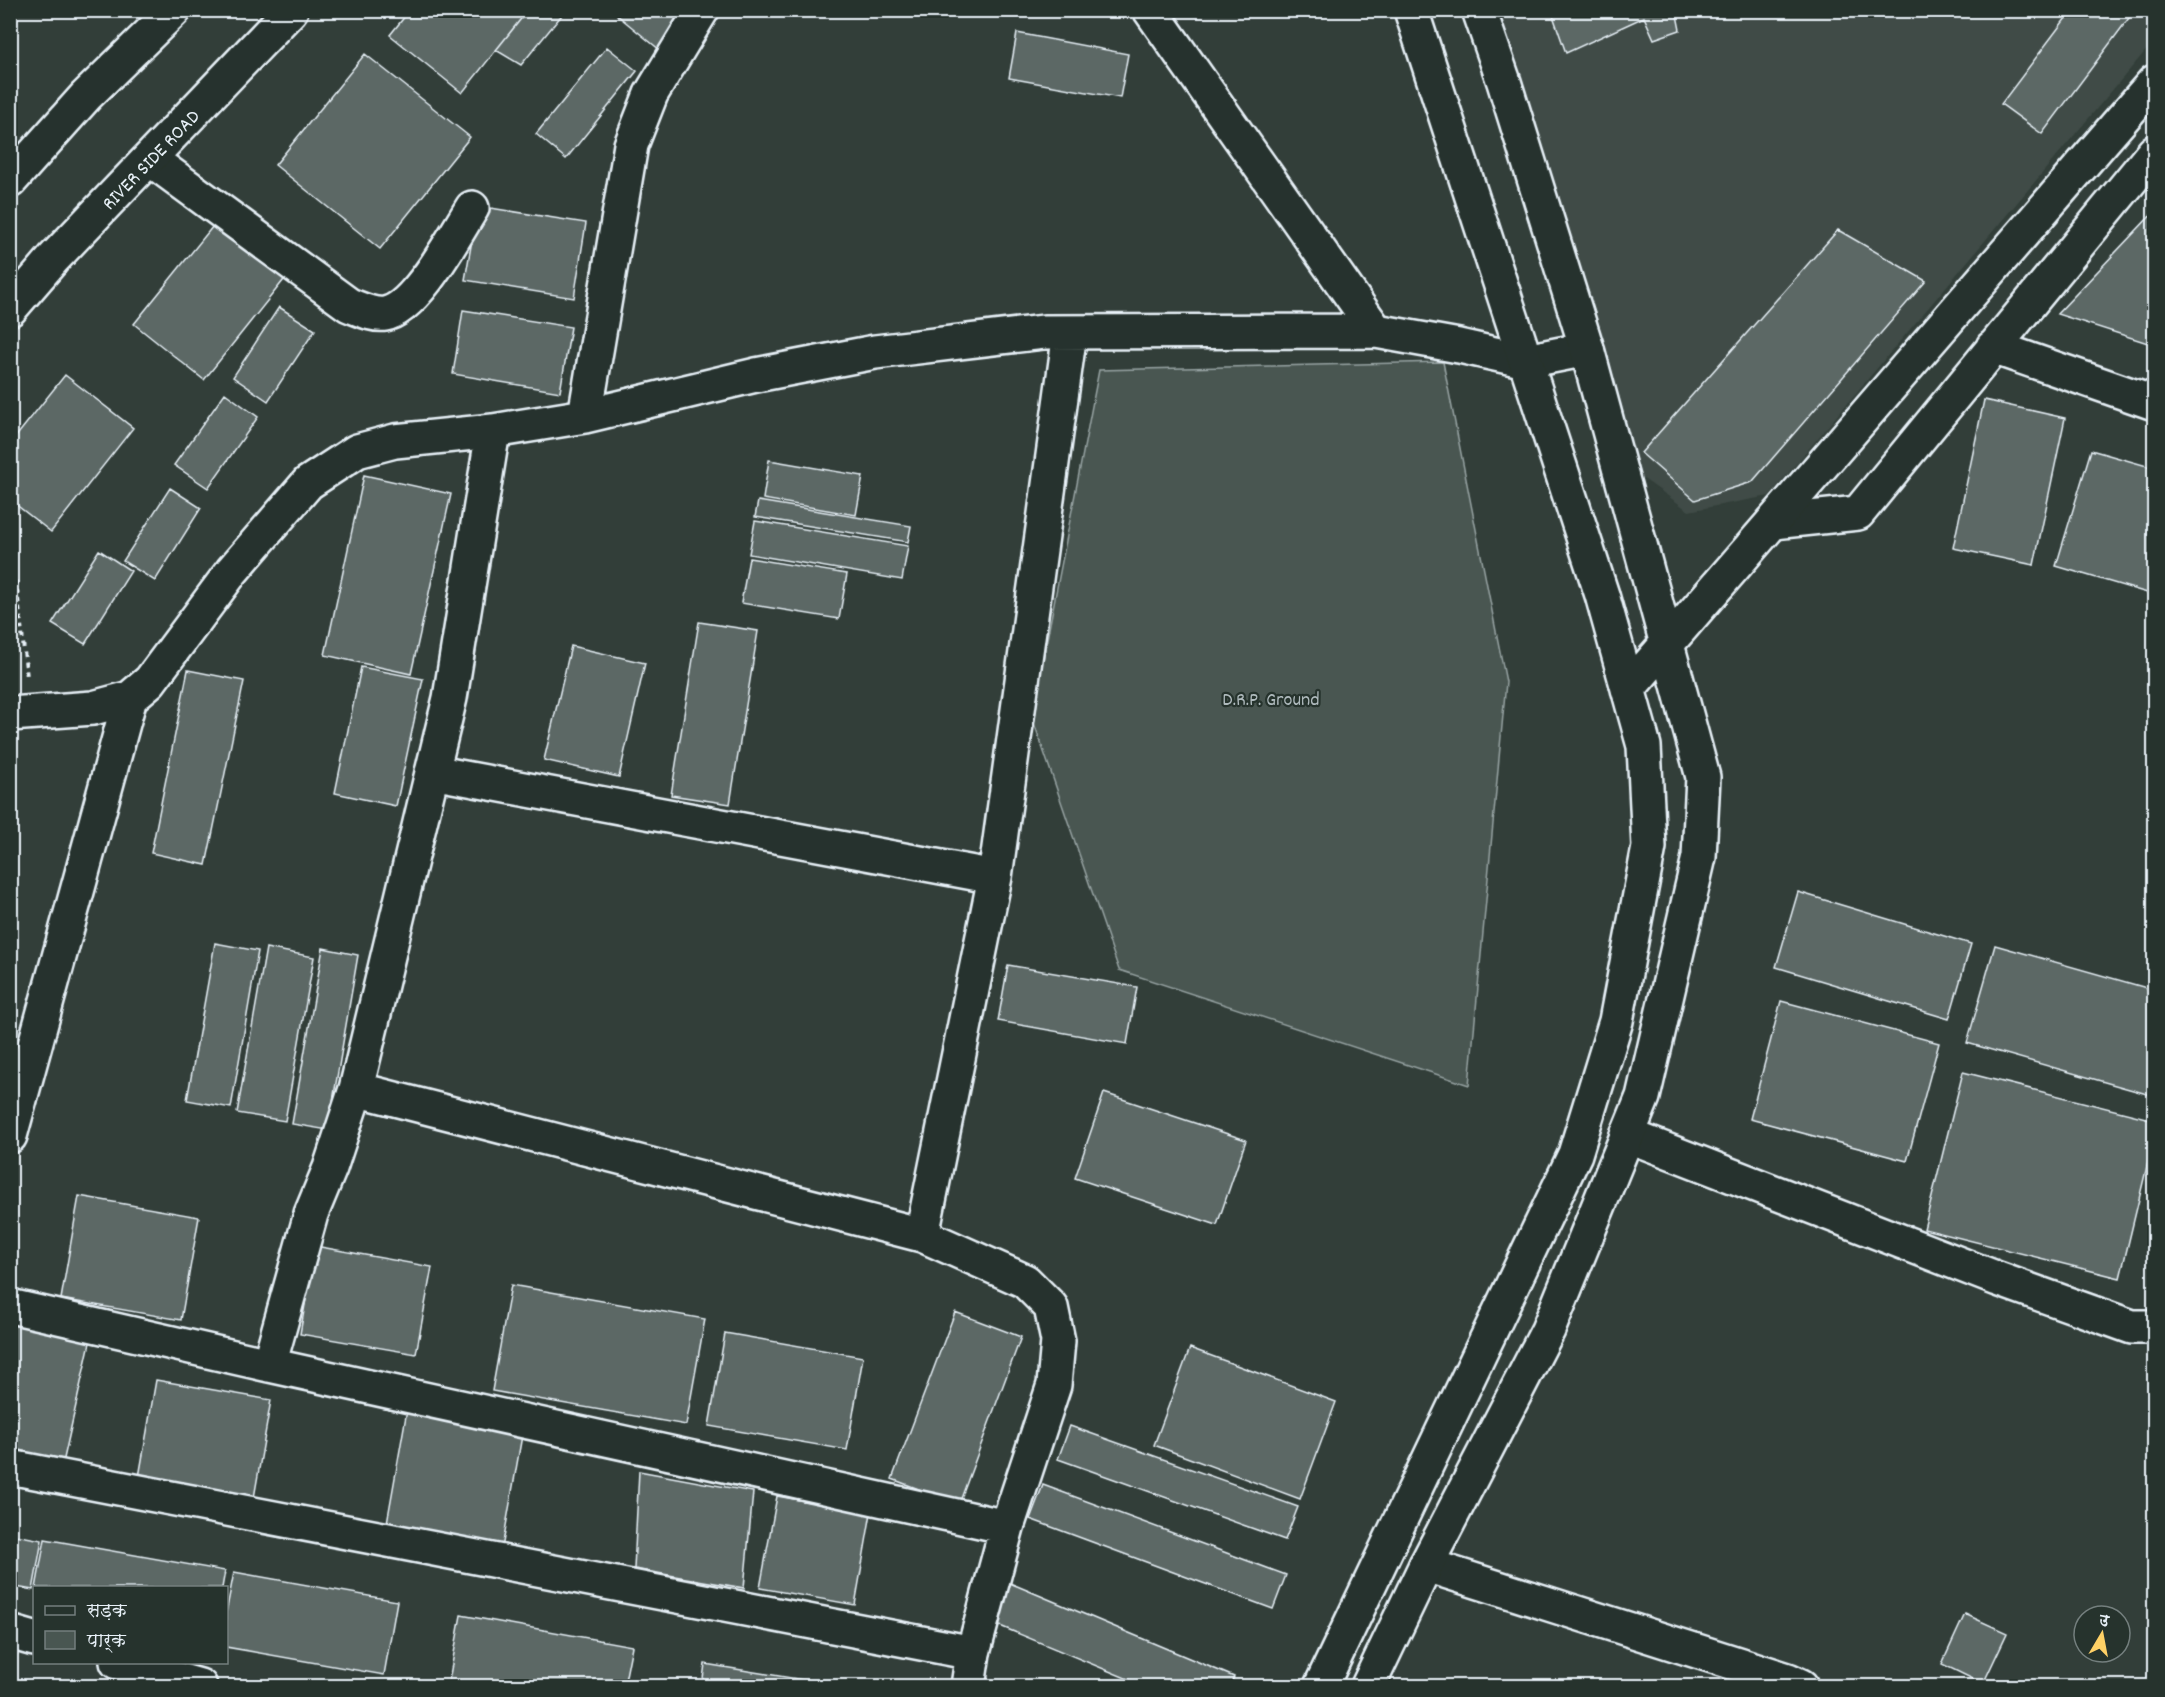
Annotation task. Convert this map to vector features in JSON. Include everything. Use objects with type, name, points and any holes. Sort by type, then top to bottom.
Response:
[{"type":"main road","points":[[10,181],[86,96],[174,10]]},
{"type":"main road","name":"RIVER SIDE ROAD","points":[[10,309],[54,258],[291,10]]},
{"type":"main road","points":[[585,416],[631,146],[651,94],[702,10]]},
{"type":"main road","points":[[1150,10],[1376,331]]},
{"type":"main road","points":[[1321,1686],[1575,1154],[1616,1021],[1649,846],[1644,746],[1602,595],[1411,10]]},
{"type":"main road","points":[[1368,1686],[1426,1565],[1548,1330],[1643,1097],[1699,856],[1703,777],[1587,349],[1479,10]]},
{"type":"main road","points":[[1628,689],[2154,82]]},
{"type":"main road","points":[[1773,522],[1858,513],[2154,152]]},
{"type":"main road","points":[[150,159],[349,305],[366,312],[385,314],[400,308],[415,296],[472,208]]},
{"type":"main road","points":[[22,714],[93,708],[130,698],[150,681],[232,571],[308,483],[357,451],[395,441],[493,431],[585,416],[756,375],[875,352],[1022,334],[1376,331],[1526,361],[1587,349]]},
{"type":"main road","points":[[922,1235],[995,877],[1070,332]]},
{"type":"main road","points":[[1993,347],[2154,403]]},
{"type":"main road","points":[[268,1365],[311,1214],[330,1168],[356,1089],[450,698],[493,431]]},
{"type":"main road","points":[[10,1136],[130,698]]},
{"type":"main road","points":[[432,772],[995,877]]},
{"type":"main road","points":[[356,1089],[922,1235],[1025,1281],[1051,1307],[1058,1341],[1054,1385],[1007,1527],[973,1653],[968,1686]]},
{"type":"main road","points":[[1627,1135],[2098,1315],[2132,1327],[2154,1327]]},
{"type":"main road","points":[[10,1306],[1007,1527]]},
{"type":"main road","points":[[10,1467],[973,1653]]},
{"type":"main road","points":[[1426,1565],[1801,1686]]},
{"type":"main road","points":[[10,1632],[33,1639]]},
{"type":"main road","points":[[124,1664],[200,1686]]},
{"type":"path","points":[[10,564],[16,581],[22,714]]},
{"type":"shaded area","points":[[2154,10],[2154,41],[1769,496],[1689,511],[1638,475],[1492,11]]},
{"type":"green space","name":"D.R.P. Ground","points":[[1443,362],[1506,682],[1469,1085],[1119,970],[1032,717],[1099,370]]},
{"type":"building","points":[[410,10],[528,10],[462,93],[390,35]]},
{"type":"building","points":[[528,10],[566,10],[521,65],[496,50]]},
{"type":"building","points":[[621,10],[692,10],[660,50],[617,15]]},
{"type":"building","points":[[1551,10],[1676,10],[1680,30],[1654,39],[1644,17],[1566,53]]},
{"type":"building","points":[[2072,10],[2135,10],[2042,134],[2001,104]]},
{"type":"building","points":[[1017,33],[1128,54],[1120,98],[1009,78]]},
{"type":"building","points":[[607,47],[637,71],[566,159],[536,134]]},
{"type":"building","points":[[365,54],[470,137],[380,249],[275,165]]},
{"type":"building","points":[[478,206],[586,223],[574,298],[465,280]]},
{"type":"building","points":[[2154,212],[2154,345],[2057,314]]},
{"type":"building","points":[[217,221],[287,276],[204,380],[134,324]]},
{"type":"building","points":[[1838,230],[1926,281],[1752,482],[1695,500],[1641,453]]},
{"type":"building","points":[[279,307],[315,330],[268,401],[233,377]]},
{"type":"building","points":[[463,310],[571,327],[560,392],[453,374]]},
{"type":"building","points":[[65,375],[133,428],[51,532],[10,500],[10,444]]},
{"type":"building","points":[[225,393],[258,417],[208,488],[174,465]]},
{"type":"building","points":[[1984,400],[2065,418],[2034,565],[1953,548]]},
{"type":"building","points":[[2091,450],[2154,468],[2154,595],[2056,566]]},
{"type":"building","points":[[769,460],[863,476],[856,515],[763,499]]},
{"type":"building","points":[[364,475],[451,494],[411,674],[325,655]]},
{"type":"building","points":[[170,488],[201,508],[155,581],[123,561]]},
{"type":"building","points":[[758,501],[911,526],[908,542],[755,517]]},
{"type":"building","points":[[755,521],[908,546],[902,580],[749,554]]},
{"type":"building","points":[[99,550],[131,571],[85,644],[52,624]]},
{"type":"building","points":[[749,558],[847,574],[839,619],[741,603]]},
{"type":"building","points":[[699,622],[758,631],[730,804],[671,795]]},
{"type":"building","points":[[571,646],[645,663],[619,777],[544,760]]},
{"type":"building","points":[[361,667],[423,679],[396,806],[335,793]]},
{"type":"building","points":[[188,670],[244,681],[206,865],[151,853]]},
{"type":"building","points":[[1798,892],[1971,944],[1949,1019],[1776,967]]},
{"type":"building","points":[[215,943],[258,951],[231,1108],[187,1100]]},
{"type":"building","points":[[1995,945],[2154,990],[2154,1096],[1967,1043]]},
{"type":"building","points":[[266,948],[314,957],[285,1121],[237,1113]]},
{"type":"building","points":[[323,948],[358,955],[328,1130],[292,1124]]},
{"type":"building","points":[[1008,965],[1137,987],[1127,1044],[998,1021]]},
{"type":"building","points":[[1781,1001],[1939,1043],[1907,1161],[1750,1119]]},
{"type":"building","points":[[1963,1072],[2154,1120],[2154,1137],[2120,1278],[1924,1229]]},
{"type":"building","points":[[1104,1093],[1246,1140],[1217,1225],[1075,1178]]},
{"type":"building","points":[[79,1196],[199,1217],[181,1320],[61,1299]]},
{"type":"building","points":[[315,1246],[432,1267],[416,1354],[300,1334]]},
{"type":"building","points":[[511,1285],[705,1319],[686,1425],[492,1391]]},
{"type":"building","points":[[955,1312],[1021,1337],[959,1504],[892,1479]]},
{"type":"building","points":[[10,1321],[91,1338],[63,1463],[10,1451]]},
{"type":"building","points":[[725,1333],[863,1357],[847,1450],[709,1426]]},
{"type":"building","points":[[1190,1348],[1336,1402],[1300,1499],[1154,1445]]},
{"type":"building","points":[[156,1380],[271,1400],[254,1498],[139,1477]]},
{"type":"building","points":[[407,1410],[523,1430],[501,1554],[385,1534]]},
{"type":"building","points":[[1070,1426],[1298,1507],[1285,1540],[1058,1459]]},
{"type":"building","points":[[639,1471],[753,1492],[744,1588],[634,1569]]},
{"type":"building","points":[[1043,1485],[1286,1575],[1273,1609],[1030,1519]]},
{"type":"building","points":[[777,1496],[871,1513],[855,1605],[760,1588]]},
{"type":"building","points":[[10,1534],[42,1540],[33,1590],[10,1586]]},
{"type":"building","points":[[45,1539],[225,1571],[222,1586],[36,1586]]},
{"type":"building","points":[[234,1572],[397,1601],[384,1675],[228,1647],[228,1603]]},
{"type":"building","points":[[1005,1581],[1234,1677],[1230,1686],[1145,1686],[988,1621]]},
{"type":"building","points":[[1965,1614],[2007,1633],[1983,1684],[1942,1664]]},
{"type":"building","points":[[461,1615],[632,1646],[624,1686],[448,1686]]},
{"type":"building","points":[[705,1664],[810,1681],[809,1686],[702,1686]]}]
